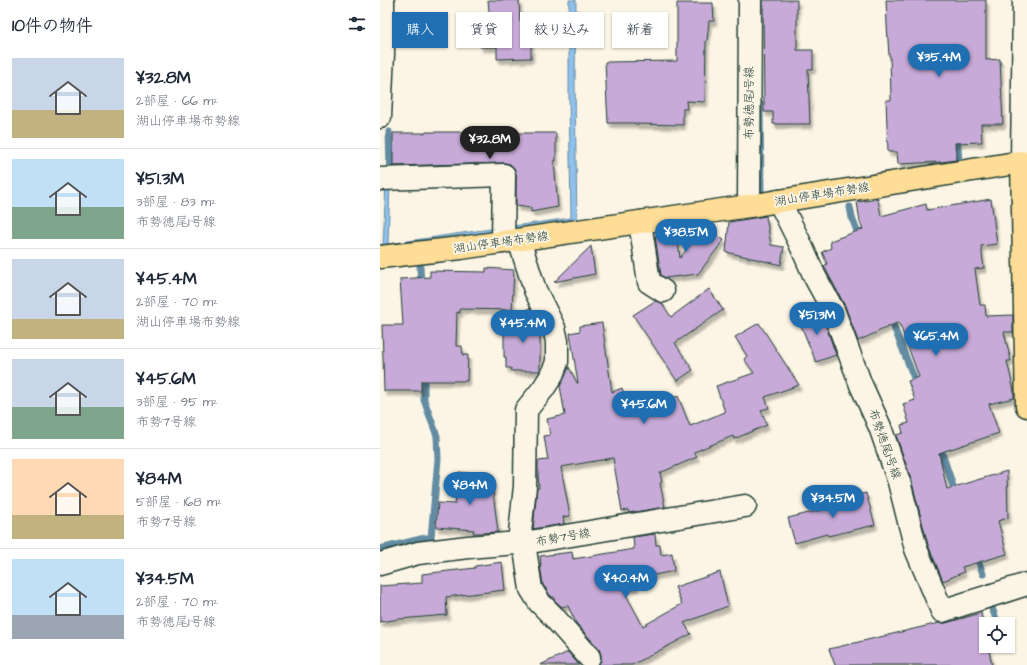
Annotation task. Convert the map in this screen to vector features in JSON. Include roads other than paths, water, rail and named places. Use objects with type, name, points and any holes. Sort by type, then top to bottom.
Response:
[{"type":"main road","name":"湖山停車場布勢線","points":[[380,257],[461,248],[749,206],[1022,162]]},
{"type":"main road","points":[[1022,162],[1027,406]]},
{"type":"street","points":[[380,117],[383,0]]},
{"type":"street","name":"布勢徳尾1号線","points":[[749,206],[750,0]]},
{"type":"street","points":[[1022,162],[1024,0]]},
{"type":"street","points":[[380,179],[504,175],[511,241],[554,328],[557,341],[557,362],[552,375],[526,410],[525,486],[521,543],[531,589],[539,602],[589,657]]},
{"type":"street","name":"布勢徳尾1号線","points":[[779,201],[815,277],[834,312],[861,385],[880,427],[899,482],[916,549],[942,611],[1027,584]]},
{"type":"street","points":[[640,222],[649,282],[663,291]]},
{"type":"street","name":"布勢7号線","points":[[380,564],[418,553],[521,543],[746,506]]},
{"type":"water","points":[[569,0],[576,0],[576,12],[569,12]]},
{"type":"water","points":[[569,48],[575,48],[577,224],[380,252],[380,245],[383,244],[386,183],[390,183],[388,244],[571,218]]},
{"type":"waterway","points":[[760,104],[761,194]]},
{"type":"waterway","points":[[389,132],[390,168]]},
{"type":"waterway","points":[[952,164],[959,163],[957,134]]},
{"type":"waterway","points":[[850,207],[852,218],[860,239]]},
{"type":"waterway","points":[[420,267],[421,286]]},
{"type":"waterway","points":[[890,317],[918,388]]},
{"type":"waterway","points":[[380,549],[425,538],[431,538],[438,459],[437,436],[424,400],[424,373]]},
{"type":"waterway","points":[[939,444],[956,495]]},
{"type":"waterway","points":[[976,554],[983,574]]},
{"type":"waterway","points":[[992,608],[995,617]]}]
